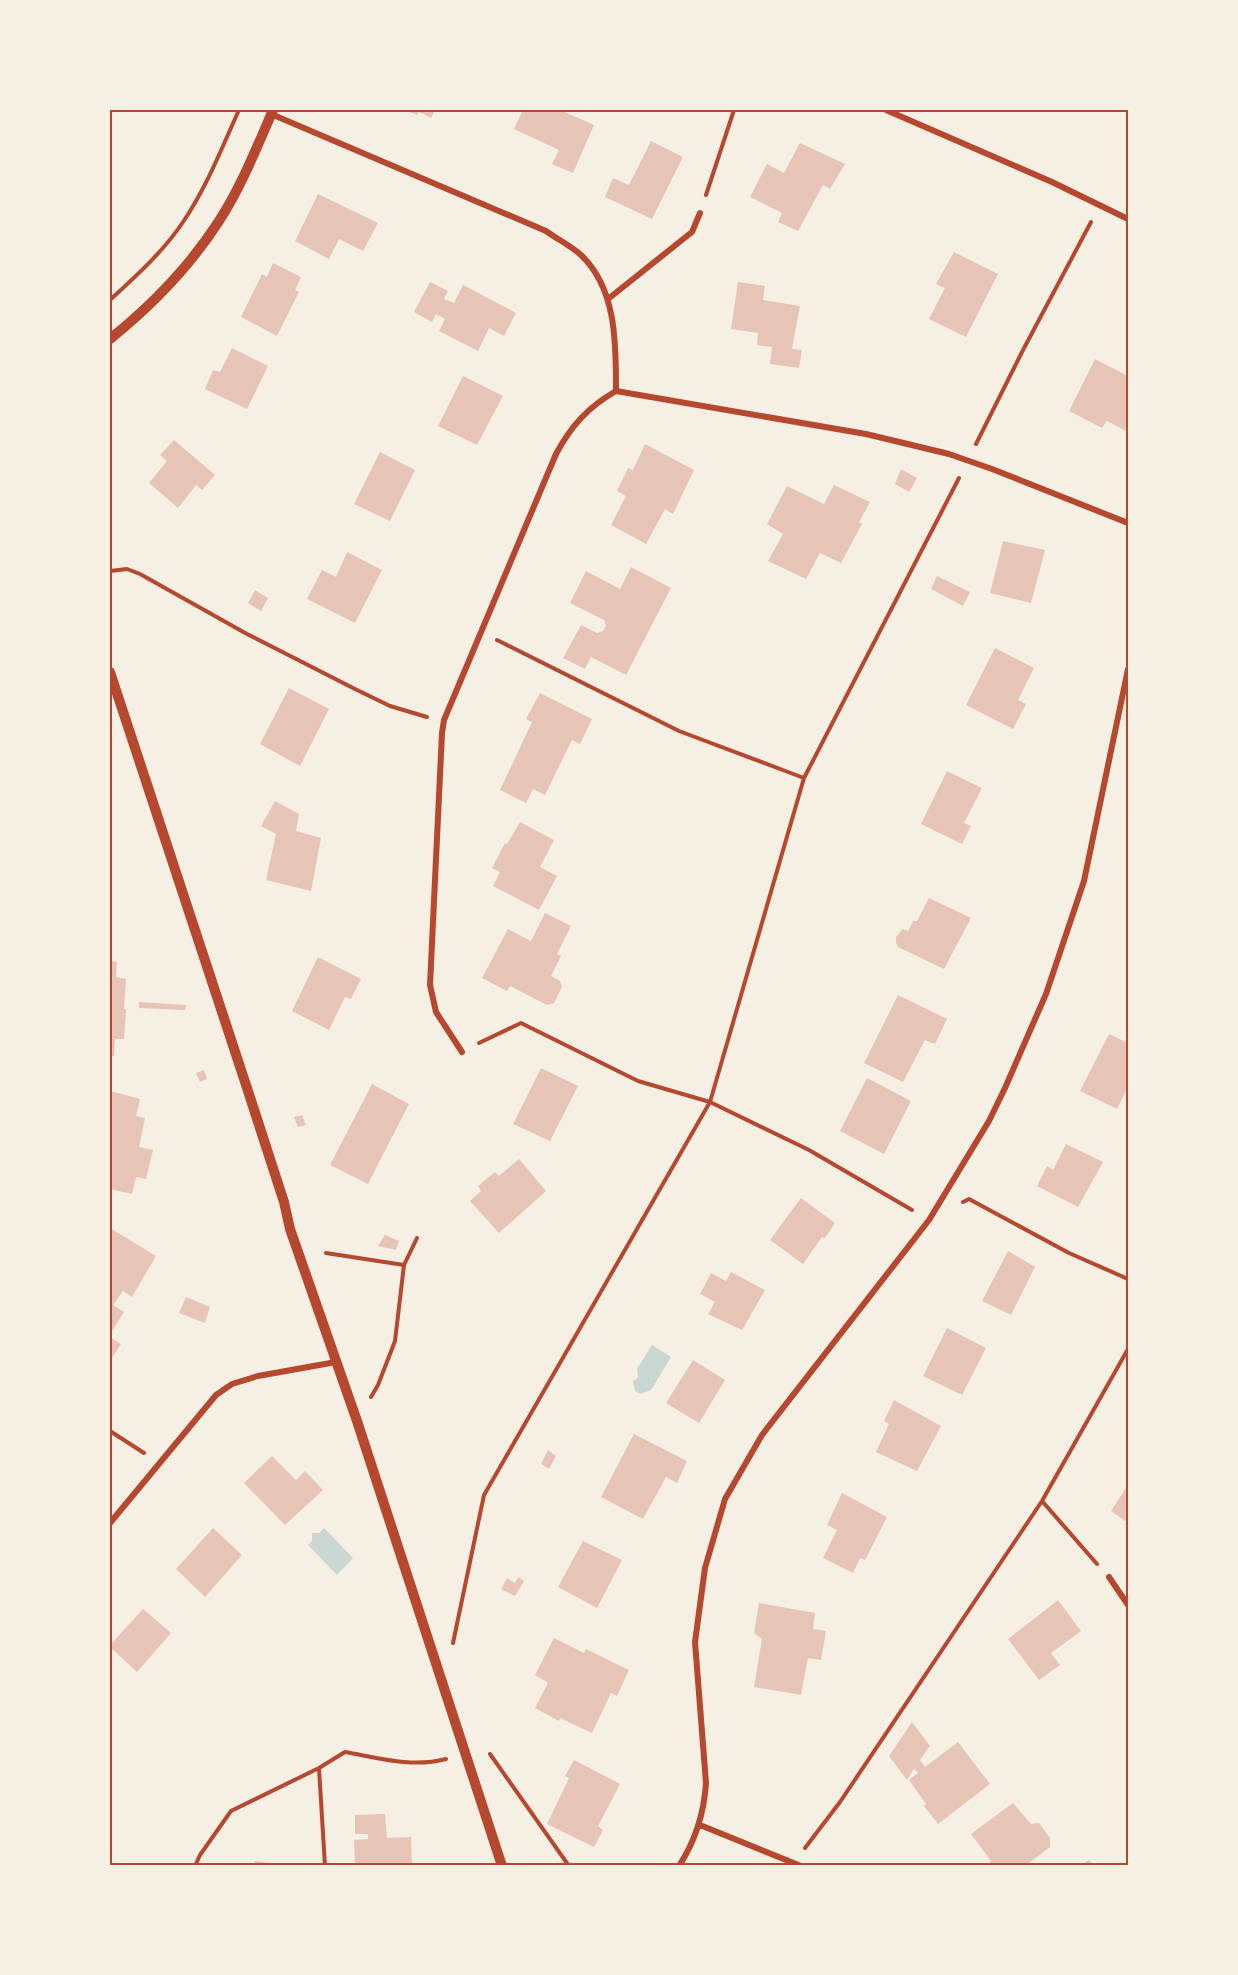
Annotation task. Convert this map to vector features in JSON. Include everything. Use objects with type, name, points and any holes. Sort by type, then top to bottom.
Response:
[{"type":"street","points":[[885,110],[1052,182],[1128,219]]},
{"type":"street","points":[[110,339],[131,322],[167,286],[193,256],[219,220],[272,112],[546,231],[580,255],[597,275],[608,299],[613,324],[616,391]]},
{"type":"street","points":[[608,299],[692,232],[700,213]]},
{"type":"street","points":[[462,1052],[436,1012],[430,985],[444,720],[556,454],[578,419],[599,401],[616,391],[866,434],[968,461],[1128,523]]},
{"type":"street","points":[[679,1866],[700,1825],[706,1783],[695,1642],[705,1568],[725,1499],[762,1435],[929,1220],[989,1121],[1046,994],[1084,881],[1100,813],[1128,669]]},
{"type":"street","points":[[110,672],[255,1111],[284,1202],[290,1229],[357,1421],[502,1866]]},
{"type":"street","points":[[110,1523],[216,1395],[232,1384],[258,1376],[336,1362]]},
{"type":"street","points":[[1108,1577],[1128,1605]]},
{"type":"street","points":[[700,1825],[797,1864]]},
{"type":"path","points":[[110,300],[146,266],[182,223],[206,181],[239,110]]},
{"type":"path","points":[[700,213],[734,110]]},
{"type":"path","points":[[452,1643],[484,1496],[710,1102],[804,778],[1023,350],[1087,231]]},
{"type":"path","points":[[110,571],[127,569],[140,574],[247,634],[390,706],[416,715],[444,720]]},
{"type":"path","points":[[481,632],[679,731],[804,778]]},
{"type":"path","points":[[462,1052],[521,1023],[638,1081],[710,1102],[808,1150],[929,1220],[969,1199],[1069,1253],[1128,1280]]},
{"type":"path","points":[[357,1421],[378,1385],[395,1341],[404,1265],[417,1238]]},
{"type":"path","points":[[326,1253],[404,1265]]},
{"type":"path","points":[[797,1864],[1042,1501],[1128,1349]]},
{"type":"path","points":[[110,1431],[160,1464]]},
{"type":"path","points":[[1042,1501],[1108,1577]]},
{"type":"path","points":[[195,1866],[200,1855],[231,1811],[319,1768],[345,1752],[414,1764],[432,1763],[466,1755],[484,1746],[569,1866]]},
{"type":"path","points":[[319,1768],[325,1866]]},
{"type":"shaded area","points":[[652,1345],[671,1357],[651,1390],[640,1394],[635,1391],[633,1381],[638,1378],[637,1369]]},
{"type":"shaded area","points":[[324,1528],[353,1558],[337,1575],[308,1545],[312,1541],[312,1533],[319,1533]]},
{"type":"building","points":[[405,110],[435,110],[431,118],[419,112],[417,115]]},
{"type":"building","points":[[523,110],[560,110],[594,125],[573,173],[552,164],[559,150],[514,129]]},
{"type":"building","points":[[651,141],[683,157],[652,219],[605,197],[613,178],[629,185]]},
{"type":"building","points":[[800,143],[845,164],[830,189],[823,185],[798,231],[778,222],[782,213],[750,197],[767,164],[784,173]]},
{"type":"building","points":[[318,194],[378,223],[363,251],[339,239],[329,259],[295,241]]},
{"type":"building","points":[[954,252],[998,274],[966,337],[929,319],[945,288],[936,284]]},
{"type":"building","points":[[273,263],[301,277],[295,290],[299,292],[277,336],[241,317],[262,274],[267,277]]},
{"type":"building","points":[[430,282],[448,291],[444,299],[454,303],[463,285],[516,313],[504,336],[489,328],[478,351],[439,331],[445,319],[436,314],[432,322],[414,312]]},
{"type":"building","points":[[738,282],[765,286],[763,300],[800,306],[792,349],[802,350],[799,368],[770,364],[772,347],[757,345],[758,333],[731,329]]},
{"type":"building","points":[[232,348],[268,366],[247,409],[205,389],[213,370],[220,372]]},
{"type":"building","points":[[1095,359],[1128,376],[1126,384],[1128,385],[1128,432],[1107,421],[1102,428],[1069,411]]},
{"type":"building","points":[[463,376],[503,396],[477,445],[438,426]]},
{"type":"building","points":[[174,440],[215,475],[202,490],[196,485],[178,508],[149,483],[167,461],[160,455]]},
{"type":"building","points":[[645,444],[694,470],[673,514],[665,509],[646,544],[611,525],[626,496],[617,491],[628,468],[633,470]]},
{"type":"building","points":[[380,452],[415,470],[390,521],[354,504]]},
{"type":"building","points":[[901,469],[917,478],[909,492],[895,484]]},
{"type":"building","points":[[834,485],[870,502],[859,522],[862,524],[841,563],[820,553],[806,579],[768,561],[783,534],[767,524],[787,486],[824,504]]},
{"type":"building","points":[[1003,541],[1045,550],[1031,603],[990,593]]},
{"type":"building","points":[[347,552],[382,570],[355,623],[307,599],[322,570],[336,577]]},
{"type":"building","points":[[631,567],[671,588],[626,675],[591,657],[585,669],[563,658],[581,625],[597,633],[603,631],[606,626],[604,620],[570,603],[586,571],[620,589]]},
{"type":"building","points":[[937,576],[970,592],[963,606],[931,589]]},
{"type":"building","points":[[255,590],[268,598],[261,611],[248,603]]},
{"type":"building","points":[[995,648],[1034,668],[1018,700],[1026,704],[1013,729],[966,705]]},
{"type":"building","points":[[289,688],[329,709],[300,766],[260,744]]},
{"type":"building","points":[[540,693],[592,719],[580,744],[572,740],[545,795],[533,789],[526,803],[500,790],[532,722],[526,719]]},
{"type":"building","points":[[947,771],[982,788],[964,823],[971,826],[962,844],[921,824]]},
{"type":"building","points":[[275,801],[299,814],[296,831],[321,838],[311,891],[266,880],[276,834],[261,826]]},
{"type":"building","points":[[520,822],[554,840],[540,867],[557,876],[539,910],[493,886],[500,872],[492,868],[505,843],[507,844]]},
{"type":"building","points":[[929,898],[971,918],[944,969],[898,947],[896,943],[896,937],[901,931],[903,929],[908,931],[913,921],[917,921]]},
{"type":"building","points":[[545,913],[571,926],[557,954],[561,956],[551,976],[560,981],[562,987],[554,1003],[547,1005],[510,986],[507,991],[482,978],[508,929],[531,941]]},
{"type":"building","points":[[318,957],[361,979],[351,999],[345,997],[329,1030],[292,1011]]},
{"type":"building","points":[[110,961],[117,962],[116,977],[126,979],[124,1039],[115,1039],[114,1056],[110,1056]]},
{"type":"building","points":[[898,995],[947,1019],[935,1044],[925,1040],[903,1082],[864,1063]]},
{"type":"building","points":[[139,1002],[186,1005],[185,1010],[139,1008]]},
{"type":"building","points":[[1109,1034],[1128,1043],[1128,1087],[1117,1109],[1080,1091]]},
{"type":"building","points":[[541,1068],[578,1086],[550,1141],[513,1124]]},
{"type":"building","points":[[204,1070],[207,1079],[200,1082],[196,1073]]},
{"type":"building","points":[[867,1078],[911,1101],[884,1154],[840,1131]]},
{"type":"building","points":[[372,1084],[409,1104],[368,1184],[330,1165]]},
{"type":"building","points":[[110,1091],[140,1099],[136,1116],[145,1118],[139,1147],[153,1150],[146,1179],[136,1177],[132,1194],[110,1189]]},
{"type":"building","points":[[302,1115],[306,1125],[298,1127],[294,1117]]},
{"type":"building","points":[[1066,1144],[1103,1162],[1078,1207],[1037,1186],[1047,1166],[1053,1170]]},
{"type":"building","points":[[519,1159],[546,1191],[499,1233],[470,1201],[481,1191],[478,1186],[495,1172],[499,1176]]},
{"type":"building","points":[[801,1198],[835,1223],[803,1264],[770,1240]]},
{"type":"building","points":[[110,1228],[156,1256],[132,1297],[123,1291],[113,1305],[124,1312],[110,1334]]},
{"type":"building","points":[[385,1235],[399,1241],[396,1250],[378,1246]]},
{"type":"building","points":[[1008,1251],[1035,1267],[1011,1315],[982,1301]]},
{"type":"building","points":[[731,1272],[765,1290],[742,1330],[708,1314],[715,1302],[700,1294],[711,1273],[726,1281]]},
{"type":"building","points":[[186,1297],[210,1307],[205,1323],[179,1313]]},
{"type":"building","points":[[947,1328],[986,1348],[962,1395],[923,1376]]},
{"type":"building","points":[[110,1337],[121,1344],[110,1361]]},
{"type":"building","points":[[693,1360],[725,1380],[699,1423],[666,1403]]},
{"type":"building","points":[[894,1400],[941,1426],[917,1471],[876,1452],[889,1424],[884,1421]]},
{"type":"building","points":[[634,1434],[687,1461],[677,1483],[666,1477],[643,1519],[601,1497]]},
{"type":"building","points":[[548,1450],[556,1456],[549,1469],[541,1464]]},
{"type":"building","points":[[272,1456],[296,1480],[305,1471],[323,1490],[285,1525],[244,1483]]},
{"type":"building","points":[[1128,1485],[1128,1523],[1111,1511]]},
{"type":"building","points":[[842,1493],[887,1517],[865,1560],[860,1558],[853,1573],[823,1558],[837,1530],[827,1525]]},
{"type":"building","points":[[213,1528],[242,1555],[205,1597],[176,1569]]},
{"type":"building","points":[[583,1541],[622,1560],[597,1608],[558,1587]]},
{"type":"building","points":[[518,1577],[524,1581],[515,1596],[501,1589],[507,1578],[515,1583]]},
{"type":"building","points":[[1058,1600],[1081,1631],[1051,1653],[1060,1665],[1039,1680],[1008,1639]]},
{"type":"building","points":[[759,1603],[815,1613],[813,1629],[826,1631],[821,1660],[808,1658],[801,1695],[754,1687],[762,1639],[754,1633]]},
{"type":"building","points":[[143,1609],[171,1633],[137,1672],[110,1645]]},
{"type":"building","points":[[554,1638],[584,1653],[586,1649],[629,1670],[617,1696],[611,1693],[592,1733],[560,1718],[559,1721],[535,1708],[548,1683],[535,1675]]},
{"type":"building","points":[[912,1722],[930,1746],[920,1760],[925,1767],[958,1742],[990,1784],[938,1824],[909,1780],[918,1773],[914,1769],[907,1780],[889,1756]]},
{"type":"building","points":[[574,1760],[620,1784],[598,1826],[603,1830],[594,1847],[547,1824],[569,1778],[565,1776]]},
{"type":"building","points":[[1013,1803],[1031,1824],[1039,1823],[1050,1838],[1050,1847],[1025,1866],[991,1866],[991,1861],[971,1834]]},
{"type":"building","points":[[385,1814],[387,1838],[411,1837],[412,1866],[355,1866],[354,1840],[368,1839],[368,1834],[355,1834],[355,1815]]},
{"type":"building","points":[[1089,1860],[1094,1866],[1081,1866]]},
{"type":"building","points":[[255,1861],[278,1864],[278,1866],[254,1866]]}]
